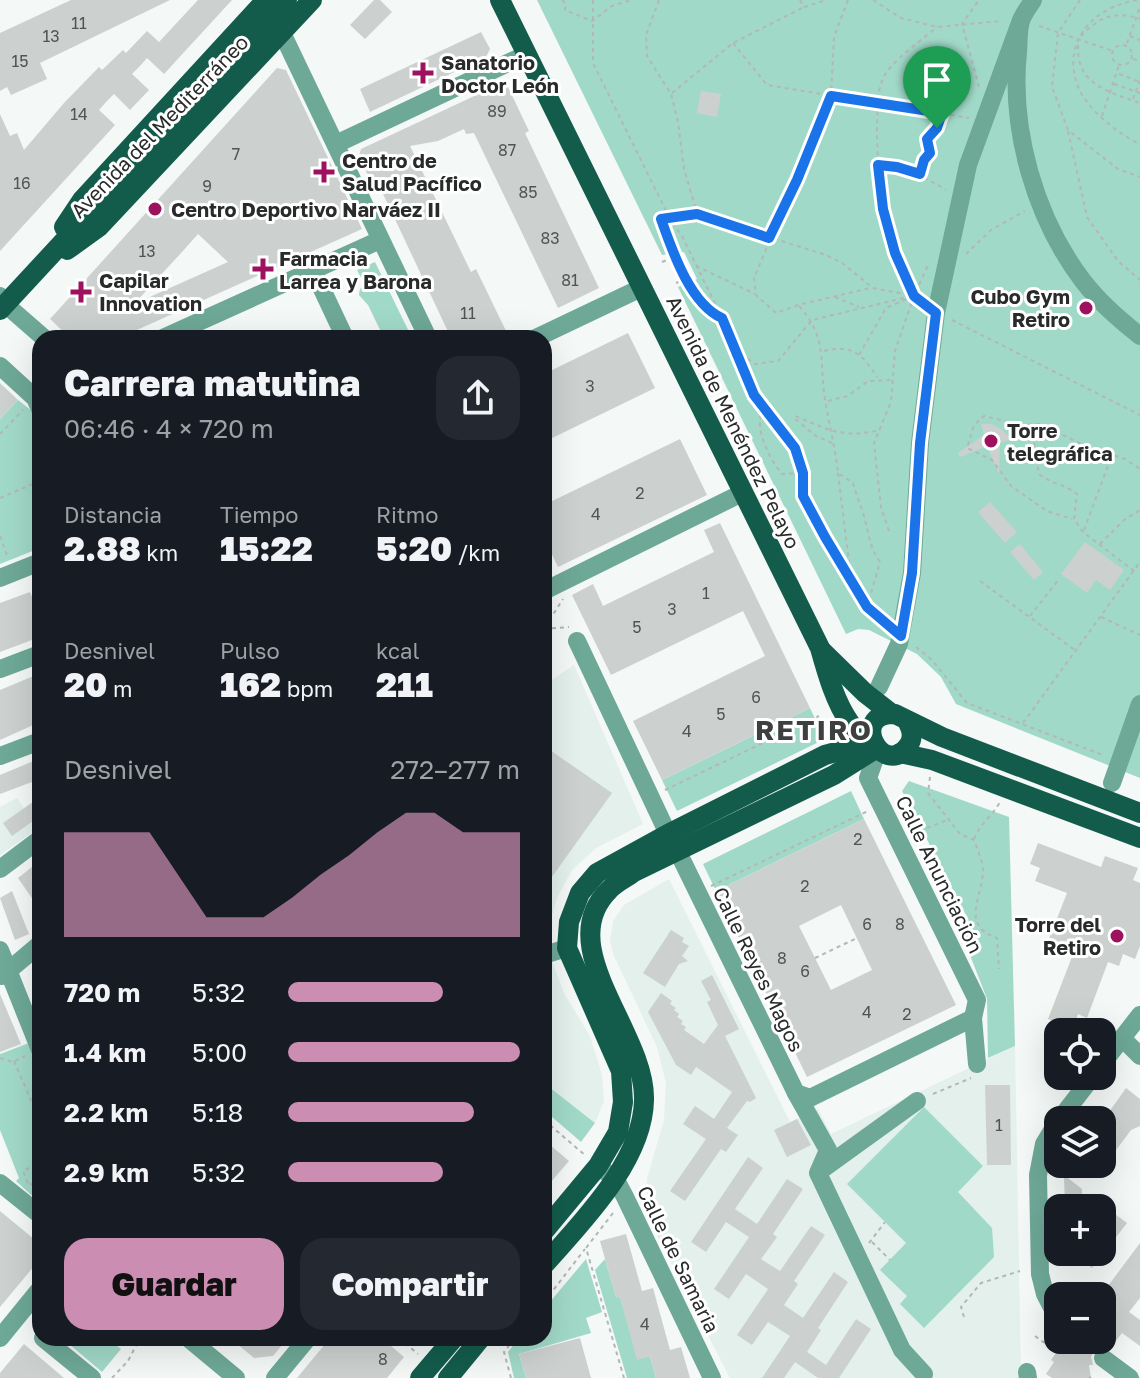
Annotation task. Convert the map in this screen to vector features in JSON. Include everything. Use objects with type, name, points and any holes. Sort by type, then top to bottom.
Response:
[{"type":"main road","name":"Avenida del Mediterráneo","points":[[31,276],[82,200],[266,0]]},
{"type":"main road","name":"Avenida del Mediterráneo","points":[[2,303],[31,276],[287,0]]},
{"type":"main road","name":"Avenida del Mediterráneo","points":[[31,276],[99,227],[312,0]]},
{"type":"main road","name":"Avenida de Menéndez Pelayo","points":[[505,3],[641,288],[820,648],[828,678],[852,726],[875,745]]},
{"type":"main road","name":"Avenida de Menéndez Pelayo","points":[[820,648],[860,689],[900,718],[1140,813]]},
{"type":"main road","points":[[875,745],[873,726],[877,720],[900,718],[912,734],[911,741],[900,753]]},
{"type":"main road","points":[[552,1255],[615,1178],[636,1139],[645,1101],[640,1065],[594,965],[588,926],[610,888],[672,842],[825,755],[875,745],[890,755],[900,753],[932,760],[1009,787],[1140,838]]},
{"type":"main road","points":[[552,1221],[598,1166],[618,1132],[624,1086],[615,1054],[567,948],[573,908],[597,873],[672,842]]},
{"type":"main road","points":[[426,1371],[447,1346]]},
{"type":"main road","points":[[448,1378],[474,1346]]},
{"type":"street","points":[[879,687],[901,636],[912,573],[920,443],[936,313],[968,165],[1021,20],[1033,0]]},
{"type":"street","points":[[1021,20],[1016,72],[1020,126],[1030,176],[1061,249],[1082,281],[1107,309],[1140,336]]},
{"type":"street","points":[[282,33],[424,330]]},
{"type":"street","points":[[336,144],[527,54]]},
{"type":"street","points":[[181,330],[380,240]]},
{"type":"street","points":[[313,270],[341,330]]},
{"type":"street","points":[[552,330],[641,288]]},
{"type":"street","points":[[2,303],[34,330]]},
{"type":"street","points":[[0,366],[32,395]]},
{"type":"street","points":[[552,586],[742,493]]},
{"type":"street","points":[[7,575],[32,565]]},
{"type":"street","name":"Calle Reyes Magos","points":[[577,641],[672,842],[803,1095],[828,1150],[818,1173]]},
{"type":"street","points":[[0,669],[32,657]]},
{"type":"street","points":[[1112,783],[1140,704]]},
{"type":"street","points":[[0,756],[32,744]]},
{"type":"street","name":"Calle Anunciación","points":[[875,745],[868,778],[977,1000],[973,1018],[977,1064]]},
{"type":"street","points":[[0,869],[32,845]]},
{"type":"street","points":[[552,953],[567,948]]},
{"type":"street","points":[[0,950],[4,974],[32,1033]]},
{"type":"street","points":[[4,974],[32,951]]},
{"type":"street","points":[[1116,1046],[1140,1015]]},
{"type":"street","points":[[803,1095],[973,1018]]},
{"type":"street","points":[[1122,1038],[1140,1056]]},
{"type":"street","points":[[1070,1106],[1082,1090]]},
{"type":"street","points":[[917,1101],[818,1173],[902,1350],[924,1374]]},
{"type":"street","points":[[1044,1144],[1038,1175],[1040,1274],[1044,1290]]},
{"type":"street","name":"Calle de Samaria","points":[[598,1166],[615,1178],[712,1378]]},
{"type":"street","points":[[0,1183],[22,1189],[32,1203]]},
{"type":"street","points":[[0,1338],[32,1298]]},
{"type":"street","points":[[17,1316],[32,1329]]},
{"type":"street","points":[[53,1346],[92,1378]]},
{"type":"street","points":[[198,1346],[236,1378]]},
{"type":"street","points":[[275,1378],[301,1346]]},
{"type":"street","points":[[1103,1358],[1130,1378]]},
{"type":"path","points":[[562,0],[566,4],[565,10],[592,21]]},
{"type":"path","points":[[593,0],[593,63],[722,318],[754,395],[795,448],[803,473],[803,496],[867,607],[932,660],[967,703],[1119,761]]},
{"type":"path","points":[[592,21],[612,6],[631,0]]},
{"type":"path","points":[[659,0],[646,35],[647,56],[671,94],[684,169],[697,214]]},
{"type":"path","points":[[800,0],[804,7]]},
{"type":"path","points":[[671,94],[733,43],[804,7],[826,0]]},
{"type":"path","points":[[756,295],[754,278],[769,238],[797,180],[831,96],[834,37],[848,0]]},
{"type":"path","points":[[873,0],[901,18],[937,27],[1021,20],[1113,51]]},
{"type":"path","points":[[962,24],[979,0]]},
{"type":"path","points":[[1080,0],[1058,33],[1052,87],[1068,130],[1087,217],[1118,261],[1140,280]]},
{"type":"path","points":[[1137,0],[1110,7],[1085,26],[1078,39],[1074,60],[1078,86],[1101,116],[1110,126],[1140,143]]},
{"type":"path","points":[[1126,45],[1140,7]]},
{"type":"path","points":[[1138,18],[1123,14],[1103,18],[1078,39],[1079,63],[1095,86],[1140,103]]},
{"type":"path","points":[[962,24],[979,87],[976,97]]},
{"type":"path","points":[[889,531],[881,507],[874,443],[891,402],[895,351],[914,296],[895,253],[883,209],[878,165],[878,105],[886,72],[937,27]]},
{"type":"path","points":[[1133,28],[1140,30]]},
{"type":"path","points":[[1130,36],[1140,40]]},
{"type":"path","points":[[733,43],[767,85],[970,118],[973,108]]},
{"type":"path","points":[[1120,64],[1113,57],[1117,46],[1126,45],[1131,49],[1132,58]]},
{"type":"path","points":[[1132,58],[1140,61]]},
{"type":"path","points":[[1120,64],[1132,58]]},
{"type":"path","points":[[1101,116],[1120,64]]},
{"type":"path","points":[[1116,73],[1140,81],[1133,100]]},
{"type":"path","points":[[1113,83],[1138,92]]},
{"type":"path","points":[[920,174],[924,160],[930,153],[927,139],[937,128],[942,113]]},
{"type":"path","points":[[1068,130],[1118,169],[1140,177]]},
{"type":"path","points":[[878,165],[920,174],[950,192]]},
{"type":"path","points":[[966,254],[1005,221],[1041,205]]},
{"type":"path","points":[[722,318],[709,312],[687,279],[661,219],[697,214],[842,263],[873,288]]},
{"type":"path","points":[[662,262],[675,257]]},
{"type":"path","points":[[696,266],[756,295],[776,313],[873,288],[914,296],[936,313],[1140,415]]},
{"type":"path","points":[[676,283],[687,279]]},
{"type":"path","points":[[738,352],[755,364],[778,361],[812,320],[914,296]]},
{"type":"path","points":[[859,355],[886,308],[914,296]]},
{"type":"path","points":[[834,297],[862,308]]},
{"type":"path","points":[[798,305],[812,320],[823,351],[826,401],[851,579]]},
{"type":"path","points":[[823,351],[838,348],[853,351],[878,380]]},
{"type":"path","points":[[826,401],[848,396],[868,381],[893,379]]},
{"type":"path","points":[[0,434],[32,405]]},
{"type":"path","points":[[763,407],[759,415],[760,430],[774,464],[782,474],[803,473]]},
{"type":"path","points":[[834,444],[802,427],[795,416],[832,431],[854,434],[878,431]]},
{"type":"path","points":[[1134,571],[1083,532],[1074,519],[1047,511],[1011,486],[992,460],[967,448],[974,425],[984,416],[1021,425],[1041,424],[1083,445],[1125,459],[1140,469]]},
{"type":"path","points":[[1041,424],[1034,446],[1035,464],[1046,480],[1067,486],[1077,494],[1074,519]]},
{"type":"path","points":[[1083,532],[1112,455]]},
{"type":"path","points":[[838,473],[853,483],[872,552],[880,562],[867,607]]},
{"type":"path","points":[[0,498],[32,484]]},
{"type":"path","points":[[1099,545],[1124,520],[1140,510]]},
{"type":"path","points":[[0,536],[7,575]]},
{"type":"path","points":[[1022,724],[1140,562]]},
{"type":"path","points":[[1030,617],[1059,579]]},
{"type":"path","points":[[980,581],[1076,651]]},
{"type":"path","points":[[1100,617],[1140,635]]},
{"type":"path","points":[[651,797],[819,716]]},
{"type":"path","points":[[932,760],[928,793],[960,834],[974,840]]},
{"type":"path","points":[[999,969],[997,938],[986,934],[976,923],[983,868],[974,840],[979,827],[993,815],[1009,787]]},
{"type":"path","points":[[698,893],[869,810]]},
{"type":"path","points":[[898,839],[948,820]]},
{"type":"path","points":[[815,958],[857,938]]},
{"type":"path","points":[[0,1058],[14,1061],[32,1053]]},
{"type":"path","points":[[14,1061],[32,1103]]},
{"type":"path","points":[[917,1101],[974,1076],[977,1064]]},
{"type":"path","points":[[552,1127],[598,1166]]},
{"type":"path","points":[[32,1167],[23,1171],[22,1189],[32,1191]]},
{"type":"path","points":[[552,1292],[614,1212]]},
{"type":"path","points":[[885,1222],[869,1242],[890,1260]]},
{"type":"path","points":[[586,1248],[624,1378]]},
{"type":"path","points":[[964,1317],[961,1307],[981,1283],[1020,1271]]},
{"type":"path","points":[[1035,1336],[1044,1343]]},
{"type":"path","points":[[112,1378],[128,1361],[136,1346]]},
{"type":"path","points":[[406,1346],[426,1371]]},
{"type":"path","points":[[509,1346],[504,1352],[511,1378]]},
{"type":"shaded area","points":[[574,665],[643,824],[596,848],[572,870],[552,915],[552,680]]},
{"type":"shaded area","points":[[17,798],[32,821],[32,833],[0,855],[0,807]]},
{"type":"shaded area","points":[[669,879],[790,1122],[818,1109],[831,1134],[1015,1046],[1021,1378],[730,1378],[647,1216],[647,1179],[664,1120],[666,1083],[657,1047],[614,956],[610,941],[613,921],[624,905]]},
{"type":"shaded area","points":[[552,962],[565,995],[590,1036],[602,1075],[604,1101],[595,1123],[552,1089]]},
{"type":"green space","points":[[537,0],[1140,0],[1140,778],[956,704],[941,677],[917,654],[869,630],[858,629],[846,634],[678,287],[697,279],[684,252],[662,255]]},
{"type":"green space","points":[[375,262],[408,330],[380,330],[368,305],[359,295],[366,283],[375,279],[371,273],[361,278],[357,270]]},
{"type":"green space","points":[[18,400],[32,411],[32,551],[0,564],[0,419]]},
{"type":"green space","points":[[810,708],[825,739],[677,811],[662,780]]},
{"type":"green space","points":[[909,781],[1009,817],[1015,1046],[988,1058],[987,999],[963,937],[967,917],[902,791]]},
{"type":"green space","points":[[851,791],[864,819],[716,891],[703,864]]},
{"type":"green space","points":[[29,1043],[32,1050],[32,1196],[16,1181],[19,1178],[0,1130],[0,1054]]},
{"type":"green space","points":[[552,1089],[595,1123],[581,1142],[552,1117]]},
{"type":"green space","points":[[924,1107],[983,1166],[958,1192],[992,1228],[994,1257],[924,1328],[900,1304],[907,1296],[880,1270],[906,1243],[847,1184]]},
{"type":"green space","points":[[586,1259],[602,1312],[586,1318],[591,1333],[552,1344],[552,1299]]},
{"type":"green space","points":[[605,1259],[638,1359],[650,1356],[656,1378],[627,1378],[595,1270]]},
{"type":"green space","points":[[71,1346],[117,1346],[121,1349],[102,1372]]},
{"type":"green space","points":[[513,1346],[546,1346],[519,1354],[526,1378],[514,1378],[508,1352]]},
{"type":"building","points":[[71,0],[170,0],[40,63],[47,79],[11,95],[7,87],[0,91],[0,33]]},
{"type":"building","points":[[198,0],[232,0],[164,74],[147,58],[132,74],[149,90],[130,110],[114,94],[106,102],[99,110],[115,125],[0,251],[0,114],[10,136],[17,133],[24,150],[99,67],[102,70],[123,50],[126,53],[147,31],[159,42]]},
{"type":"building","points":[[374,0],[380,0],[392,12],[365,39],[350,25]]},
{"type":"building","name":"Sanatorio Doctor León","points":[[481,32],[490,49],[486,57],[370,112],[360,89]]},
{"type":"building","points":[[277,68],[286,70],[362,229],[137,330],[62,330],[50,319]],"holes":[[[198,234],[228,262],[134,304]]]},
{"type":"building","points":[[500,84],[508,87],[529,131],[525,133],[599,288],[558,308],[474,133],[466,134],[464,129],[438,141],[410,146],[471,272],[476,269],[506,330],[447,330],[376,179],[371,182],[359,156],[361,149]]},
{"type":"building","points":[[701,91],[721,94],[717,117],[697,113]]},
{"type":"building","points":[[628,333],[655,388],[552,438],[552,370]]},
{"type":"building","points":[[0,383],[18,400],[0,419]]},
{"type":"building","name":"Torre telegráfica","points":[[981,424],[991,424],[1003,430],[1011,439],[1000,443],[999,474],[987,446],[960,457],[958,453],[984,435]]},
{"type":"building","points":[[680,439],[707,495],[558,567],[552,555],[552,501]]},
{"type":"building","points":[[990,502],[1017,532],[1005,543],[978,512]]},
{"type":"building","points":[[720,523],[810,708],[662,780],[633,721],[765,656],[743,611],[611,675],[572,595],[593,584],[603,606],[714,552],[704,530]]},
{"type":"building","points":[[1085,542],[1124,570],[1110,590],[1096,580],[1087,593],[1061,574]]},
{"type":"building","points":[[1020,544],[1043,572],[1034,580],[1010,552]]},
{"type":"building","points":[[30,592],[32,597],[32,640],[0,652],[0,603]]},
{"type":"building","points":[[32,677],[32,726],[0,740],[0,690]]},
{"type":"building","points":[[552,752],[612,793],[552,877]]},
{"type":"building","points":[[32,762],[32,782],[0,794],[0,775]]},
{"type":"building","points":[[32,803],[32,822],[12,836],[3,823]]},
{"type":"building","points":[[864,819],[956,1005],[807,1077],[716,891]],"holes":[[[841,905],[872,970],[831,990],[799,926]]]},
{"type":"building","name":"Torre del Retiro","points":[[1038,843],[1101,867],[1105,856],[1138,868],[1133,880],[1140,883],[1140,946],[1135,959],[1123,954],[1119,966],[1108,962],[1087,1018],[1078,1014],[1077,1018],[1048,1018],[1075,949],[1049,939],[1067,893],[1035,881],[1040,868],[1030,864]]},
{"type":"building","points":[[32,867],[32,898],[18,878]]},
{"type":"building","points":[[12,891],[29,934],[15,940],[0,898]]},
{"type":"building","points":[[671,930],[684,938],[682,942],[689,946],[682,956],[688,961],[679,964],[665,987],[643,973]]},
{"type":"building","points":[[712,975],[739,1029],[725,1036],[756,1098],[747,1101],[727,1128],[738,1135],[726,1152],[721,1149],[685,1201],[670,1191],[706,1139],[683,1124],[695,1106],[714,1119],[732,1092],[696,1067],[691,1075],[676,1065],[648,1012],[661,993],[672,1001],[670,1004],[679,1014],[677,1017],[686,1027],[684,1030],[704,1044],[718,1025],[707,1002],[711,1000],[701,981]]},
{"type":"building","points":[[0,994],[21,1044],[0,1052]]},
{"type":"building","points":[[985,1085],[1010,1085],[1011,1165],[987,1165]]},
{"type":"building","points":[[1126,1088],[1140,1099],[1140,1126],[1131,1130],[1116,1150],[1116,1106],[1113,1106]]},
{"type":"building","points":[[797,1119],[811,1145],[787,1157],[774,1130]]},
{"type":"building","points":[[552,1147],[569,1161],[552,1181]]},
{"type":"building","points":[[748,1157],[763,1168],[735,1209],[757,1224],[787,1179],[803,1189],[773,1234],[777,1237],[761,1259],[780,1271],[811,1226],[825,1235],[794,1281],[798,1284],[784,1305],[803,1318],[834,1272],[848,1282],[818,1328],[821,1330],[807,1352],[826,1365],[856,1319],[871,1329],[839,1378],[818,1378],[795,1362],[784,1378],[762,1378],[790,1336],[768,1322],[752,1345],[737,1335],[768,1289],[746,1274],[729,1299],[714,1289],[749,1237],[726,1222],[706,1252],[691,1242]]},
{"type":"building","points":[[1064,1178],[1082,1189],[1082,1194],[1065,1194]]},
{"type":"building","points":[[0,1211],[32,1237],[32,1269],[0,1307]]},
{"type":"building","points":[[1116,1215],[1127,1223],[1116,1237]]},
{"type":"building","points":[[626,1234],[642,1291],[653,1288],[670,1350],[681,1347],[690,1378],[656,1378],[650,1356],[637,1360],[620,1297],[616,1298],[600,1241]]},
{"type":"building","points":[[1140,1243],[1140,1298],[1129,1312],[1140,1320],[1140,1346],[1122,1333],[1116,1341],[1116,1282],[1111,1282]]},
{"type":"building","points":[[580,1338],[591,1378],[526,1378],[519,1354]]},
{"type":"building","points":[[24,1344],[64,1378],[0,1378],[0,1373]]},
{"type":"building","points":[[240,1346],[281,1346],[273,1356],[254,1358]]},
{"type":"building","points":[[323,1346],[391,1346],[404,1357],[387,1378],[297,1378]]},
{"type":"building","points":[[1055,1354],[1092,1354],[1093,1365],[1089,1365],[1091,1378],[1052,1378],[1046,1374],[1054,1362],[1051,1360]]},
{"type":"tunnel","points":[[1098,1354],[1103,1358]]},
{"type":"place","name":"Sanatorio Doctor León","points":[[423,73]]},
{"type":"place","name":"Centro de Salud Pacífico","points":[[324,172]]},
{"type":"place","name":"Centro Deportivo Narváez II","points":[[155,209]]},
{"type":"place","name":"Farmacia Larrea y Barona","points":[[263,269]]},
{"type":"place","name":"Capilar Innovation","points":[[81,292]]},
{"type":"place","name":"Cubo Gym Retiro","points":[[1086,308]]},
{"type":"place","name":"Torre telegráfica","points":[[991,441]]},
{"type":"place","name":"Torre del Retiro","points":[[1117,936]]},
{"type":"district","name":"RETIRO","points":[[814,729]]},
{"type":"route","points":[[831,96],[942,113],[937,128],[927,139],[930,153],[924,160],[920,174],[878,165],[883,209],[895,253],[914,296],[936,313],[920,443],[912,573],[901,636],[867,607],[825,537],[803,496],[803,473],[795,448],[754,395],[722,318],[709,312],[689,283],[661,219],[697,214],[769,238],[797,180],[831,96]]}]
